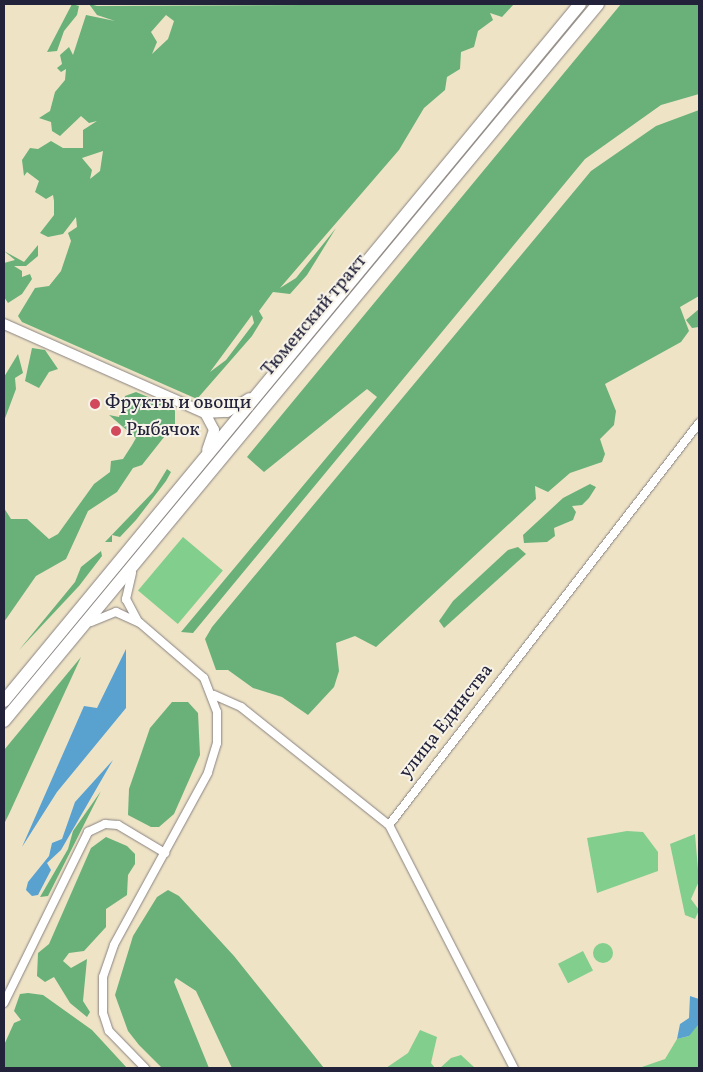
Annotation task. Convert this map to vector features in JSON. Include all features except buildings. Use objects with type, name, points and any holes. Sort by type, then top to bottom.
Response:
[{"type":"main road","name":"Тюменский тракт","points":[[4,701],[580,4]]},
{"type":"main road","name":"Тюменский тракт","points":[[4,720],[598,4]]},
{"type":"street","points":[[4,324],[205,413],[238,407],[278,370]]},
{"type":"street","points":[[198,466],[213,436],[205,413]]},
{"type":"street","name":"улица Единства","points":[[388,825],[699,423]]},
{"type":"street","points":[[140,623],[128,606],[126,593],[142,554]]},
{"type":"street","points":[[71,640],[105,613],[122,613],[140,623],[196,670],[214,695],[219,722],[212,761],[165,853],[114,945],[103,977],[103,1013],[109,1031],[145,1068]]},
{"type":"street","points":[[214,695],[241,707],[388,825],[514,1068]]},
{"type":"street","points":[[4,1003],[88,832],[105,824],[118,825],[165,853]]},
{"type":"green space","points":[[72,4],[79,6],[77,15],[64,31],[57,51],[47,52]]},
{"type":"green space","points":[[89,4],[97,6],[514,4],[502,17],[490,13],[493,20],[478,31],[474,47],[461,52],[460,69],[447,77],[445,90],[424,108],[399,150],[280,288],[296,278],[336,228],[307,275],[290,294],[273,292],[259,311],[263,318],[252,336],[197,399],[22,322],[18,316],[35,288],[49,286],[61,271],[71,241],[68,233],[77,227],[76,217],[63,234],[48,237],[40,233],[54,215],[53,195],[46,199],[35,192],[39,181],[27,172],[24,176],[22,160],[30,148],[38,149],[51,141],[63,148],[83,148],[83,130],[97,121],[89,123],[81,116],[60,136],[52,131],[51,122],[39,118],[50,111],[55,92],[65,80],[66,69],[61,72],[57,68],[62,64],[60,55],[69,47],[73,55],[86,15],[115,21],[97,15]],"holes":[[[166,15],[174,21],[168,39],[152,54],[157,42],[151,32]],[[103,151],[100,171],[90,179],[92,170],[82,158]],[[252,315],[254,323],[226,360],[210,372]]]},
{"type":"green space","points":[[621,4],[699,4],[699,94],[661,105],[585,159],[193,633],[181,632],[377,397],[367,389],[264,472],[247,457]]},
{"type":"green space","points":[[699,110],[699,296],[680,307],[689,331],[681,342],[605,384],[616,411],[614,425],[600,439],[605,454],[602,462],[570,473],[548,492],[535,486],[536,499],[376,647],[355,636],[336,643],[339,671],[334,687],[308,715],[282,697],[253,688],[228,670],[216,670],[205,639],[212,627],[591,171],[656,126]]},
{"type":"green space","points":[[38,245],[38,256],[26,266],[14,266],[22,271],[22,277],[30,274],[32,279],[22,294],[8,303],[4,297],[4,263],[15,260],[4,251],[24,262]]},
{"type":"green space","points":[[699,309],[699,327],[692,328],[686,320]]},
{"type":"green space","points":[[32,348],[45,350],[58,369],[49,372],[39,388],[25,381]]},
{"type":"green space","points":[[18,354],[23,373],[15,378],[16,389],[4,421],[4,377]]},
{"type":"green space","points":[[136,392],[175,408],[175,432],[168,432],[142,465],[133,468],[117,492],[88,511],[66,559],[36,576],[4,622],[4,508],[11,519],[27,519],[49,539],[58,534],[94,484],[110,472],[111,461],[123,459],[136,438],[109,415],[119,417],[125,396]]},
{"type":"green space","points":[[167,469],[171,472],[166,481],[136,520],[120,537],[112,535],[112,542],[105,542],[153,492]]},
{"type":"green space","points":[[590,484],[596,487],[589,498],[582,505],[572,506],[576,512],[573,520],[554,528],[555,536],[547,542],[524,543],[523,535],[563,498]]},
{"type":"green space","points":[[183,537],[223,570],[178,624],[138,591]]},
{"type":"green space","points":[[518,547],[526,554],[444,628],[439,621],[453,601],[508,550]]},
{"type":"green space","points":[[101,551],[102,556],[79,586],[19,650],[75,582],[81,567]]},
{"type":"green space","points":[[81,657],[9,814],[4,824],[4,750]]},
{"type":"green space","points":[[172,702],[188,702],[198,713],[200,755],[174,814],[159,827],[151,827],[128,815],[129,789],[150,728]]},
{"type":"green space","points":[[101,791],[48,896],[40,897],[68,849],[73,831]]},
{"type":"green space","points":[[627,831],[643,832],[658,852],[658,871],[597,893],[587,838]]},
{"type":"green space","points":[[695,834],[699,881],[691,899],[699,910],[695,919],[685,915],[670,844]]},
{"type":"green space","points":[[106,837],[127,846],[135,854],[135,864],[128,875],[127,895],[106,909],[106,927],[84,951],[69,953],[63,961],[71,968],[87,959],[83,1001],[90,1012],[87,1017],[70,1003],[54,977],[45,982],[37,976],[38,953],[49,944],[91,848]]},
{"type":"green space","points":[[168,890],[179,896],[234,956],[324,1068],[232,1068],[196,991],[176,978],[174,982],[209,1068],[162,1068],[139,1045],[128,1031],[115,995],[133,936],[157,897]]},
{"type":"green space","points":[[599,943],[607,943],[613,949],[613,957],[607,963],[599,963],[593,957],[593,949]]},
{"type":"green space","points":[[583,951],[593,971],[568,983],[558,964]]},
{"type":"green space","points":[[20,994],[43,995],[92,1030],[127,1068],[4,1068],[4,1045],[14,1023],[21,1020],[14,1011]]},
{"type":"green space","points":[[699,1005],[699,1068],[639,1068],[665,1059],[677,1039],[689,1036]]},
{"type":"green space","points":[[420,1030],[437,1037],[431,1063],[435,1068],[386,1068],[408,1053]]},
{"type":"green space","points":[[461,1055],[475,1068],[440,1068],[451,1058]]},
{"type":"water","points":[[126,649],[126,708],[57,792],[22,847],[84,706],[97,708]]},
{"type":"water","points":[[113,760],[61,850],[47,863],[51,870],[38,895],[32,896],[26,890],[28,882],[49,856],[52,843],[62,839],[75,802]]},
{"type":"water","points":[[690,996],[699,999],[698,1025],[689,1036],[677,1039],[680,1024],[689,1018]]},
{"type":"place","name":"Фрукты и овощи","points":[[95,404]]},
{"type":"place","name":"Рыбачок","points":[[116,431]]}]
